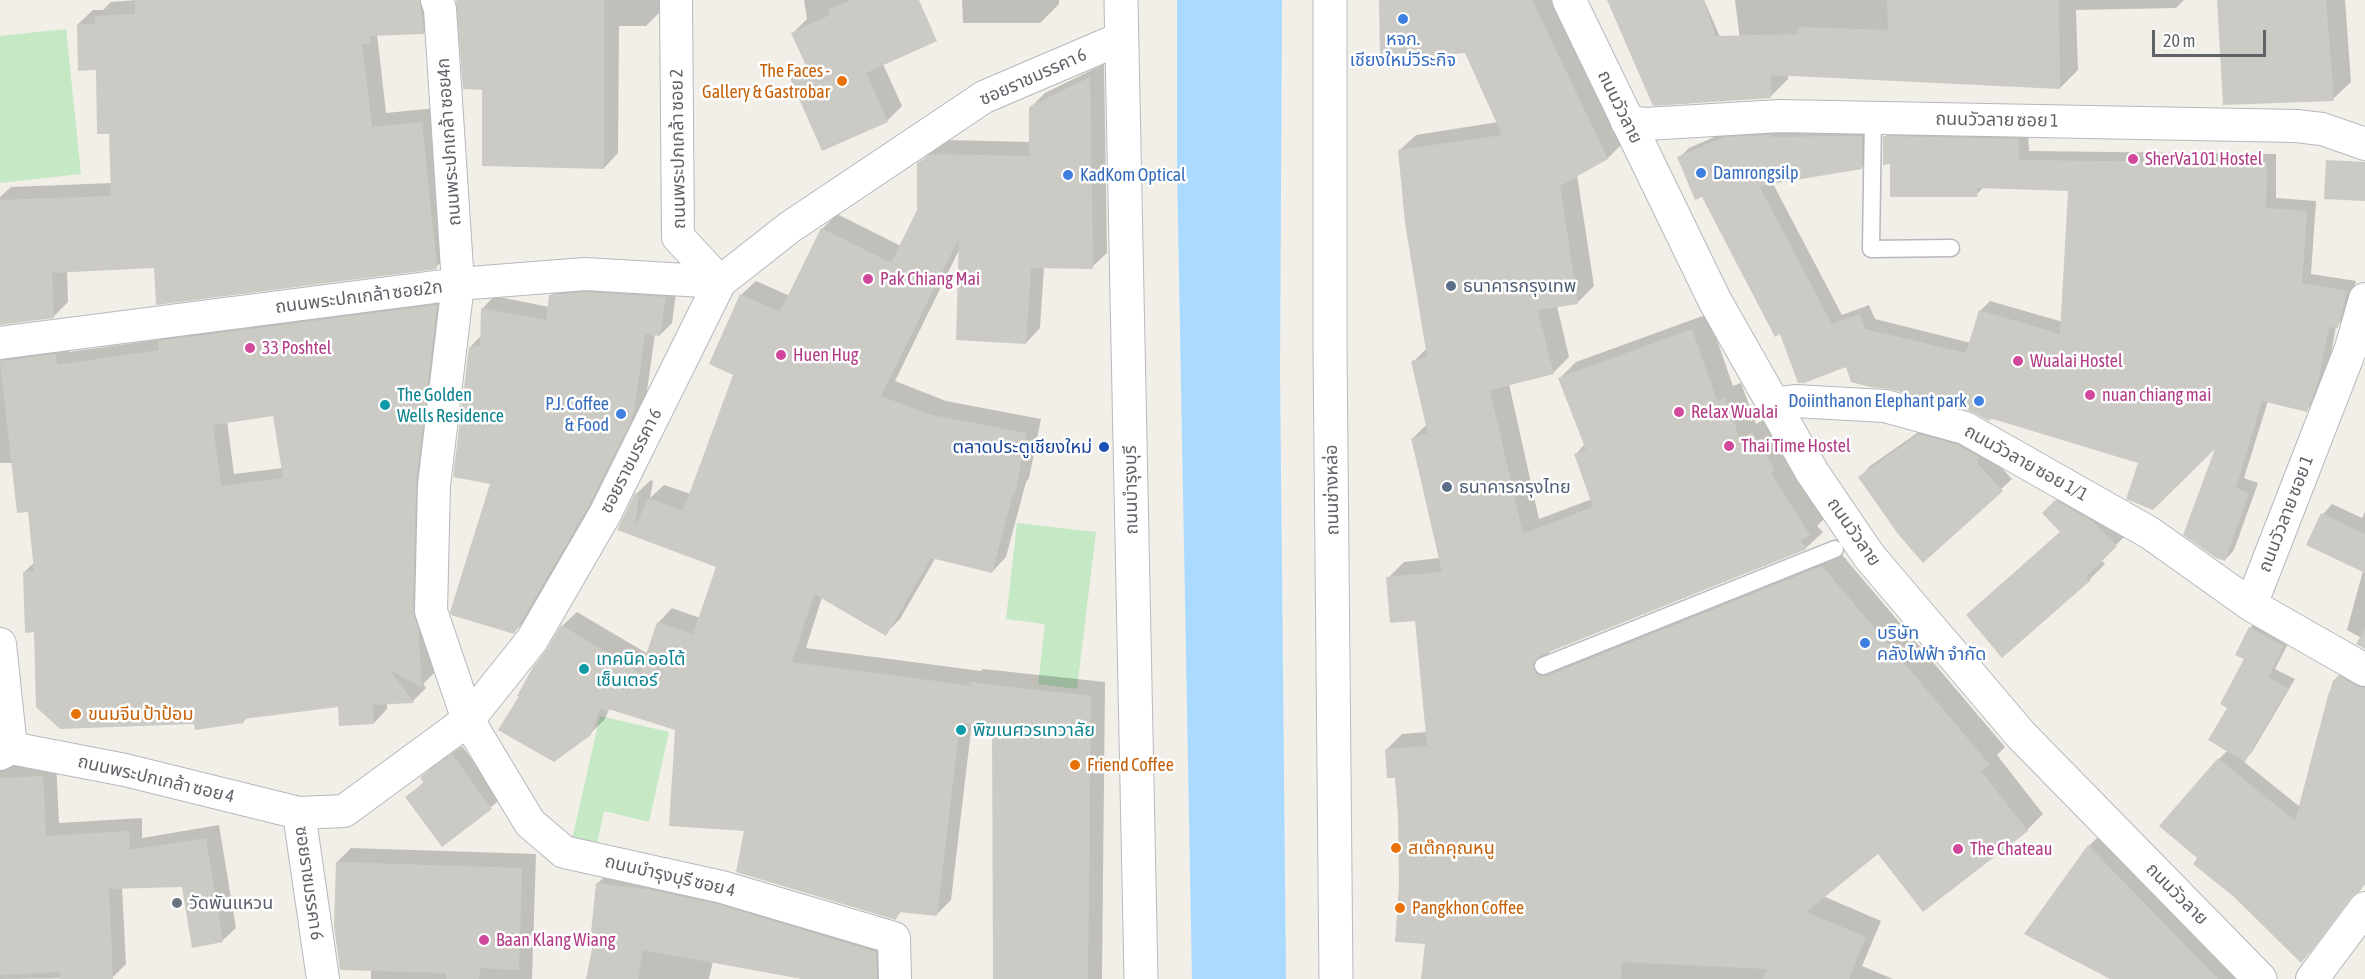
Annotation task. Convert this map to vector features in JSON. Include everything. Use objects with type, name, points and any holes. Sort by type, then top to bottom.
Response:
[{"type":"main road","name":"ถนนบำรุงบุรี","points":[[1121,0],[1141,979]]},
{"type":"main road","name":"ถนนช่างหล่อ","points":[[1330,0],[1336,979]]},
{"type":"main road","name":"ถนนวัวลาย","points":[[1569,0],[1715,302],[1812,472],[1869,556],[2021,735],[2260,979]]},
{"type":"street","name":"ถนนพระปกเกล้า ซอย4ก","points":[[437,0],[440,9],[458,284],[435,485],[431,611],[468,720]]},
{"type":"street","name":"ถนนพระปกเกล้า ซอย 2","points":[[676,0],[678,237],[720,282]]},
{"type":"street","name":"ซอยราชมรรคา 6","points":[[323,979],[299,813],[344,811],[468,720],[532,640],[605,514],[720,282],[790,227],[984,97],[1122,38]]},
{"type":"street","name":"ถนนวัวลาย ซอย 1","points":[[1627,122],[1646,124],[1780,116],[2296,126],[2322,129],[2365,144]]},
{"type":"street","name":"ถนนพระปกเกล้า ซอย2ก","points":[[0,343],[458,284],[585,274],[720,282]]},
{"type":"street","name":"ถนนวัวลาย ซอย 1","points":[[2251,605],[2351,348],[2365,299]]},
{"type":"street","name":"ถนนวัวลาย ซอย 1/1","points":[[1772,404],[1795,401],[1885,406],[1965,428],[2151,533],[2251,605]]},
{"type":"street","points":[[2251,605],[2365,670]]},
{"type":"street","name":"ถนนพระปกเกล้า ซอย 4","points":[[0,644],[6,751],[125,770],[299,813]]},
{"type":"street","name":"ถนนบำรุงบุรี ซอย 4","points":[[468,720],[530,823],[564,852],[722,886],[894,938],[895,979]]},
{"type":"street","points":[[2313,979],[2365,908]]},
{"type":"lane","points":[[1873,117],[1871,249],[1952,248]]},
{"type":"lane","points":[[1543,666],[1835,549]]},
{"type":"green space","points":[[66,29],[81,174],[0,183],[0,36]]},
{"type":"green space","points":[[1017,523],[1096,532],[1077,689],[1038,684],[1045,624],[1006,619]]},
{"type":"green space","points":[[600,716],[669,732],[649,822],[604,811],[597,844],[572,839]]},
{"type":"water","points":[[1177,0],[1282,0],[1280,372],[1286,979],[1192,979],[1177,168]]},
{"type":"building","points":[[135,0],[420,0],[424,34],[370,36],[371,43],[362,44],[372,127],[422,122],[437,269],[156,305],[154,268],[52,273],[54,318],[0,325],[0,200],[111,196],[109,134],[97,134],[96,70],[78,71],[77,24],[95,24],[95,16],[135,14]]},
{"type":"building","points":[[456,0],[604,0],[604,169],[482,166],[482,90],[463,89]]},
{"type":"building","name":"The Faces - Gallery & Gastrobar","points":[[851,0],[919,0],[937,41],[866,73],[888,122],[822,151],[790,78],[808,70],[791,33],[830,15],[828,10]]},
{"type":"building","points":[[1379,0],[1532,0],[1608,159],[1560,186],[1578,304],[1538,310],[1554,374],[1490,390],[1523,534],[1593,507],[1574,454],[1586,450],[1558,378],[1692,329],[1717,401],[1725,398],[1740,439],[1752,432],[1775,470],[1771,473],[1810,535],[1801,541],[1807,549],[1539,656],[1533,664],[1536,674],[1547,676],[1822,566],[1990,765],[1981,771],[2028,831],[1923,912],[1878,854],[1806,912],[1866,937],[1849,979],[1763,979],[1767,969],[1622,962],[1621,979],[1421,979],[1425,944],[1395,942],[1399,884],[1398,816],[1395,778],[1387,778],[1385,749],[1427,746],[1415,621],[1390,623],[1386,577],[1442,572],[1411,438],[1428,434],[1411,361],[1427,357],[1405,223],[1398,150],[1502,135],[1465,53],[1380,60]]},
{"type":"building","points":[[1607,0],[1704,0],[1715,36],[1798,34],[1799,27],[1888,30],[1887,0],[2059,0],[2060,89],[1771,75],[1771,98],[1653,106]]},
{"type":"building","points":[[2217,0],[2326,0],[2334,101],[2223,105]]},
{"type":"building","points":[[1090,77],[1093,269],[1031,268],[1026,344],[956,340],[959,238],[881,396],[931,415],[1027,433],[1015,494],[1013,494],[992,573],[931,558],[886,636],[814,594],[792,662],[973,686],[967,682],[1091,696],[1088,979],[993,979],[992,725],[960,723],[937,916],[899,912],[896,920],[736,872],[744,831],[669,826],[675,730],[609,709],[607,712],[600,708],[591,735],[554,762],[498,730],[519,696],[517,696],[533,667],[561,625],[640,673],[657,622],[693,634],[716,567],[617,530],[635,493],[639,495],[635,528],[648,498],[683,511],[733,375],[709,364],[740,294],[780,312],[821,228],[891,263],[917,210],[917,163],[931,154],[1029,156],[1029,107]]},
{"type":"building","points":[[1771,135],[1771,137],[1862,136],[1862,169],[1759,186],[1832,324],[1860,314],[1865,329],[1966,353],[1979,310],[2060,334],[2068,191],[1977,188],[1977,197],[1890,197],[1890,164],[1883,165],[1883,136],[2019,139],[2019,160],[2267,163],[2266,208],[2307,211],[2302,283],[2347,291],[2338,328],[2329,327],[2318,382],[2307,412],[2262,401],[2236,488],[2249,493],[2225,561],[2216,558],[2183,535],[2215,449],[2153,510],[2126,499],[2138,463],[1993,419],[1995,420],[1990,419],[1989,421],[1970,411],[1890,389],[1851,382],[1846,367],[1804,383],[1798,383],[1780,334],[1775,337],[1702,197],[1695,200],[1677,157],[1724,137]]},
{"type":"building","points":[[2326,160],[2365,162],[2365,201],[2324,199]]},
{"type":"building","points":[[585,292],[666,297],[660,336],[645,334],[634,412],[629,426],[589,505],[514,634],[451,615],[450,612],[490,484],[453,477],[469,347],[480,346],[481,308],[546,320],[549,295]]},
{"type":"building","points":[[437,305],[416,484],[413,611],[418,628],[422,688],[389,669],[414,703],[373,705],[374,724],[339,726],[338,707],[243,719],[244,723],[195,730],[194,724],[60,729],[36,707],[34,632],[25,633],[23,572],[34,571],[28,512],[17,513],[0,361],[56,354],[57,365],[159,350],[158,341]],"holes":[[[273,416],[283,478],[221,486],[213,425]]]},
{"type":"building","points":[[1919,434],[1958,445],[1979,457],[1977,463],[2003,491],[1923,563],[1898,534],[1858,477]]},
{"type":"building","points":[[2055,500],[2093,522],[2117,546],[2087,576],[2091,580],[2002,658],[1966,615],[2060,532],[2042,513]]},
{"type":"building","points":[[2321,513],[2365,534],[2365,573],[2306,545]]},
{"type":"building","points":[[2249,627],[2284,646],[2268,677],[2288,688],[2245,762],[2208,740],[2227,708],[2220,704],[2244,659],[2235,655]]},
{"type":"building","points":[[2365,628],[2365,649],[2356,644]]},
{"type":"building","points":[[2338,675],[2356,686],[2365,688],[2365,884],[2351,897],[2301,963],[2234,897],[2193,864],[2197,858],[2159,826],[2218,758],[2295,821],[2329,692]]},
{"type":"building","points":[[452,754],[492,809],[442,847],[405,797],[424,783],[420,777]]},
{"type":"building","points":[[43,776],[46,836],[129,831],[130,850],[206,838],[223,942],[192,948],[182,887],[109,889],[113,979],[60,979],[60,972],[0,975],[0,778]]},
{"type":"building","points":[[2088,845],[2218,979],[2110,979],[2024,934]]},
{"type":"building","name":"Baan Klang Wiang","points":[[336,862],[522,868],[519,970],[480,968],[479,979],[446,979],[446,973],[340,970],[334,926]]},
{"type":"building","points":[[596,883],[647,889],[717,904],[876,952],[877,979],[802,979],[643,950],[638,979],[586,979],[595,934],[591,933]]},
{"type":"place","name":"หจก. เชียงใหม่วีระกิจ","points":[[1403,19]]},
{"type":"place","name":"The Faces - Gallery & Gastrobar","points":[[842,81]]},
{"type":"place","name":"SherVa101 Hostel","points":[[2133,159]]},
{"type":"place","name":"Damrongsilp","points":[[1701,173]]},
{"type":"place","name":"KadKom Optical","points":[[1068,175]]},
{"type":"place","name":"Pak Chiang Mai","points":[[868,279]]},
{"type":"place","name":"ธนาคารกรุงเทพ","points":[[1451,286]]},
{"type":"place","name":"33 Poshtel","points":[[250,348]]},
{"type":"place","name":"Huen Hug","points":[[781,355]]},
{"type":"place","name":"Wualai Hostel","points":[[2018,361]]},
{"type":"place","name":"nuan chiang mai","points":[[2090,395]]},
{"type":"place","name":"Doiinthanon Elephant park","points":[[1979,401]]},
{"type":"place","name":"The Golden Wells Residence","points":[[385,405]]},
{"type":"place","name":"Relax Wualai","points":[[1679,412]]},
{"type":"place","name":"P.J. Coffee & Food","points":[[621,414]]},
{"type":"place","name":"Thai Time Hostel","points":[[1729,446]]},
{"type":"place","name":"ตลาดประตูเชียงใหม่","points":[[1104,447]]},
{"type":"place","name":"ธนาคารกรุงไทย","points":[[1447,487]]},
{"type":"place","name":"บริษัท คลังไฟฟ้า จำกัด","points":[[1865,643]]},
{"type":"place","name":"เทคนิค ออโต้ เซ็นเตอร์","points":[[584,669]]},
{"type":"place","name":"ขนมจีน ป้าป้อม","points":[[76,714]]},
{"type":"place","name":"พิฆเนศวรเทวาลัย","points":[[961,730]]},
{"type":"place","name":"Friend Coffee","points":[[1075,765]]},
{"type":"place","name":"สเต๊กคุณหนู","points":[[1396,848]]},
{"type":"place","name":"The Chateau","points":[[1958,849]]},
{"type":"place","name":"วัดพันแหวน","points":[[177,903]]},
{"type":"place","name":"Pangkhon Coffee","points":[[1400,908]]},
{"type":"place","name":"Baan Klang Wiang","points":[[484,940]]}]
